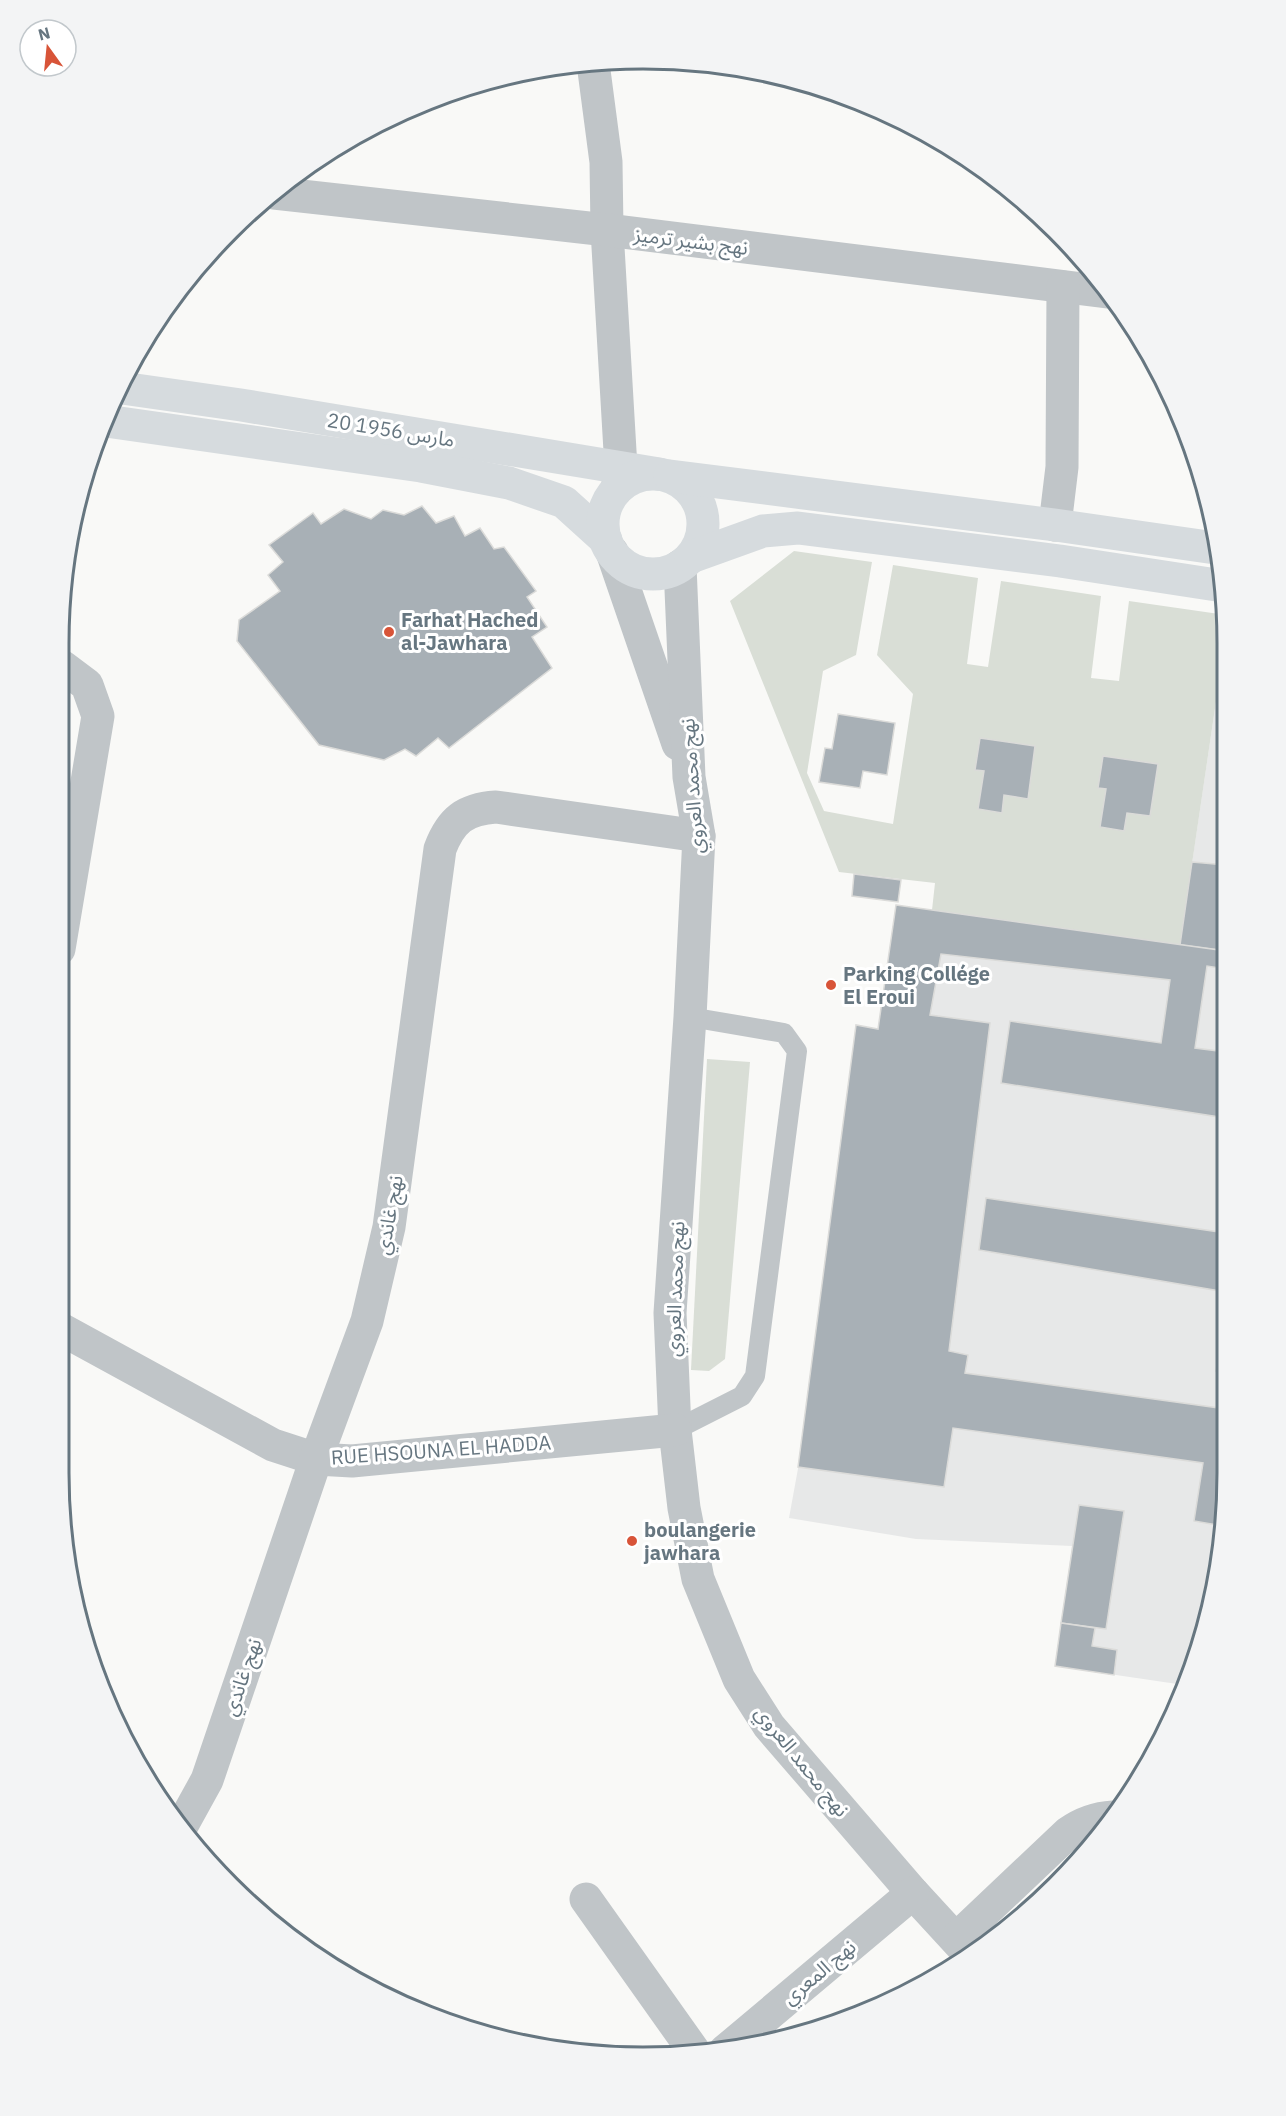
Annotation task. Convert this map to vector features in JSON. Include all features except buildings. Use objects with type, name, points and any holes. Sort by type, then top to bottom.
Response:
[{"type":"main road","name":"20 مارس 1956","points":[[128,389],[241,405],[619,479]]},
{"type":"main road","name":"20 مارس 1956","points":[[113,422],[410,465],[508,483],[564,502],[609,546]]},
{"type":"main road","points":[[1209,547],[1056,525],[664,475],[643,475],[629,480],[619,479],[604,514],[604,527],[609,546],[622,562],[636,570],[651,574],[666,572],[686,561],[763,531],[798,528],[1060,561],[1214,585]]},
{"type":"main road","points":[[664,475],[685,485],[696,497],[702,511],[704,528],[699,543],[686,561]]},
{"type":"street","points":[[594,71],[606,162],[619,479]]},
{"type":"street","name":"نهج بشير ترميز","points":[[286,194],[607,230],[1095,291]]},
{"type":"street","points":[[1056,525],[1062,467],[1063,287]]},
{"type":"street","points":[[609,546],[689,777]]},
{"type":"street","name":"نهج محمد العروي","points":[[686,561],[689,777],[699,836],[690,1017],[670,1313],[675,1430],[684,1508],[698,1579],[739,1679],[769,1726],[913,1893],[963,1947]]},
{"type":"street","points":[[69,672],[87,685],[98,716],[69,889]]},
{"type":"street","name":"نهج غاندي","points":[[186,1819],[207,1780],[316,1459],[367,1321],[389,1227],[440,849],[446,835],[454,823],[466,813],[481,808],[496,807],[699,836]]},
{"type":"street","name":"RUE HSOUNA EL HADDA","points":[[69,1333],[273,1445],[316,1459],[352,1461],[675,1430]]},
{"type":"street","points":[[963,1947],[1068,1833],[1078,1826],[1101,1818]]},
{"type":"street","name":"نهج المعري","points":[[740,2038],[913,1893]]},
{"type":"street","points":[[586,1899],[690,2045]]},
{"type":"lane","points":[[675,1430],[742,1396],[755,1376],[797,1051],[784,1033],[690,1017]]},
{"type":"shaded area","points":[[794,551],[872,562],[856,655],[823,671],[807,773],[824,811],[893,824],[913,694],[877,655],[893,565],[978,578],[967,664],[988,667],[1001,581],[1101,596],[1091,678],[1119,681],[1129,601],[1216,614],[1217,695],[1180,945],[932,910],[935,883],[839,872],[730,601]]},
{"type":"shaded area","points":[[1217,695],[1216,1511],[1206,1585],[1187,1658],[1177,1684],[1055,1666],[1072,1546],[916,1539],[789,1518],[878,1029],[896,905],[1180,944]]},
{"type":"shaded area","points":[[707,1059],[750,1062],[725,1359],[709,1371],[691,1370]]},
{"type":"place","name":"Farhat Hached al-Jawhara","points":[[389,632]]},
{"type":"place","name":"Parking Collége El Eroui","points":[[831,985]]},
{"type":"place","name":"boulangerie jawhara","points":[[632,1541]]}]
